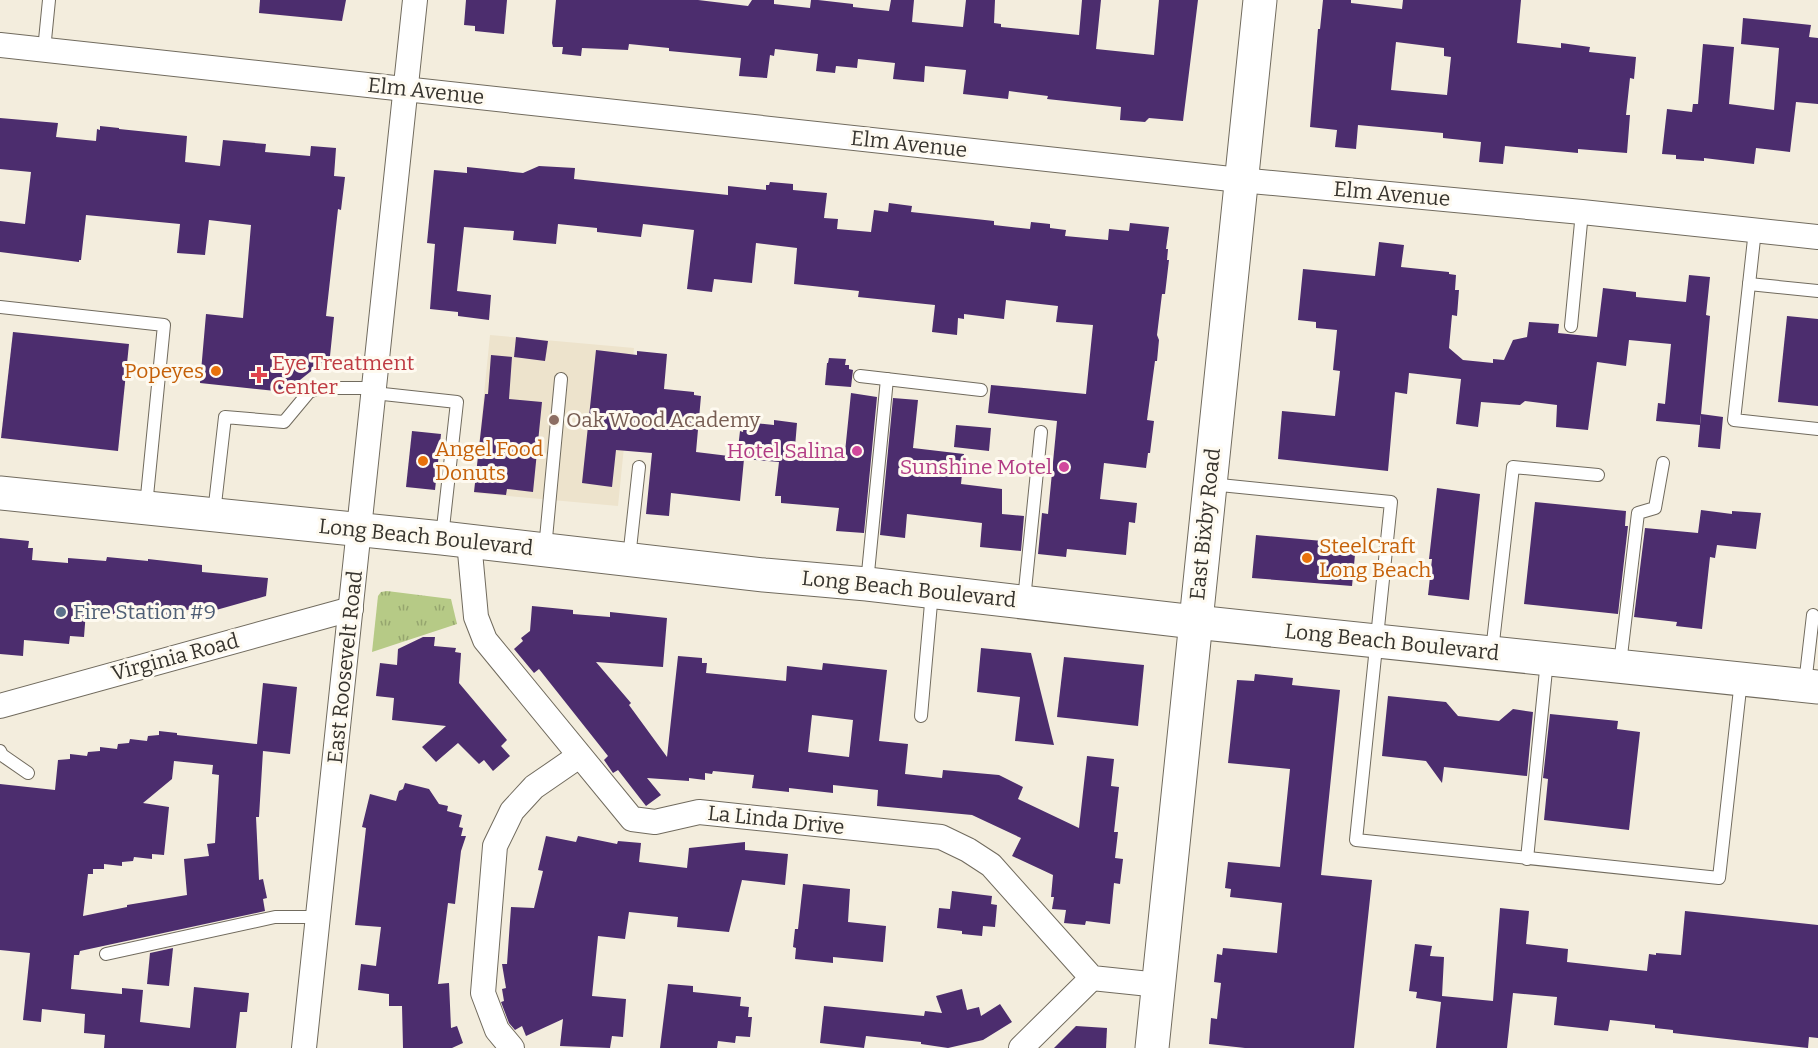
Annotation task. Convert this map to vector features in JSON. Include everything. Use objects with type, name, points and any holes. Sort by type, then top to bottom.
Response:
[{"type":"main road","name":"East Bixby Road","points":[[1152,1048],[1260,0]]},
{"type":"main road","name":"Long Beach Boulevard","points":[[0,493],[1812,686]]},
{"type":"street","name":"East Roosevelt Road","points":[[304,1048],[414,0]]},
{"type":"street","name":"Elm Avenue","points":[[0,45],[1240,180],[1818,237]]},
{"type":"street","name":"La Linda Drive","points":[[455,540],[484,640],[632,819],[655,822],[699,812],[941,837],[968,850],[991,865],[1092,978]]},
{"type":"street","name":"Virginia Road","points":[[0,706],[351,609]]},
{"type":"street","points":[[512,1048],[497,1030],[483,993],[495,846],[512,811],[534,787],[579,756]]},
{"type":"street","points":[[1021,1048],[1092,978],[1159,985]]},
{"type":"lane","points":[[44,50],[49,0]]},
{"type":"lane","points":[[1571,326],[1582,212]]},
{"type":"lane","points":[[1755,230],[1734,420],[1818,429]]},
{"type":"lane","points":[[1749,285],[1818,291]]},
{"type":"lane","points":[[0,307],[164,325],[146,507]]},
{"type":"lane","points":[[860,376],[981,390]]},
{"type":"lane","points":[[545,550],[561,379]]},
{"type":"lane","points":[[867,584],[888,379]]},
{"type":"lane","points":[[214,514],[225,417],[284,422],[309,392],[318,388],[374,391],[457,402],[455,540]]},
{"type":"lane","points":[[1024,601],[1041,432]]},
{"type":"lane","points":[[1620,665],[1638,513],[1655,508],[1663,463]]},
{"type":"lane","points":[[629,559],[639,467]]},
{"type":"lane","points":[[1492,653],[1513,467],[1598,475]]},
{"type":"lane","points":[[1209,484],[1391,502],[1356,840],[1719,878],[1742,679]]},
{"type":"lane","points":[[921,716],[932,591]]},
{"type":"lane","points":[[1812,686],[1813,615]]},
{"type":"lane","points":[[1527,858],[1548,658]]},
{"type":"lane","points":[[0,751],[2,755],[28,773]]},
{"type":"lane","points":[[106,954],[275,917],[318,917]]},
{"type":"shaded area","name":"Oak Wood Academy","points":[[490,335],[634,348],[618,506],[474,493]]},
{"type":"green space","points":[[381,592],[451,599],[457,624],[372,652],[378,596]]},
{"type":"building","points":[[260,0],[346,0],[342,21],[259,13]]},
{"type":"building","points":[[466,0],[507,0],[504,34],[475,31],[475,26],[464,25]]},
{"type":"building","points":[[556,0],[698,0],[748,6],[752,0],[774,0],[774,4],[810,8],[811,0],[818,0],[889,11],[891,0],[914,0],[912,22],[963,27],[966,0],[995,0],[994,23],[1001,24],[1001,27],[1079,35],[1082,0],[1101,0],[1096,49],[1154,55],[1159,0],[1198,0],[1183,121],[1149,118],[1145,122],[1120,120],[1121,107],[1047,99],[1048,96],[1009,91],[1008,99],[963,94],[966,70],[925,66],[924,82],[893,79],[895,63],[858,59],[857,68],[836,66],[835,73],[816,71],[818,54],[775,49],[774,56],[770,55],[767,78],[739,76],[741,58],[669,51],[669,48],[629,44],[628,50],[582,48],[581,56],[562,54],[563,47],[553,47],[552,43]]},
{"type":"building","points":[[1323,0],[1351,0],[1351,3],[1402,9],[1403,0],[1521,0],[1517,43],[1561,48],[1561,43],[1590,47],[1589,52],[1636,57],[1634,79],[1630,78],[1626,115],[1630,115],[1627,153],[1578,149],[1578,153],[1505,146],[1503,164],[1479,162],[1481,142],[1443,138],[1443,133],[1358,125],[1356,149],[1335,147],[1337,130],[1310,127],[1318,29],[1320,29]],"holes":[[[1396,42],[1444,48],[1444,56],[1451,57],[1447,95],[1391,90]]]},
{"type":"building","points":[[1743,18],[1811,25],[1809,37],[1818,38],[1818,104],[1796,102],[1790,152],[1756,148],[1754,164],[1704,158],[1704,161],[1676,159],[1676,155],[1662,154],[1667,109],[1692,112],[1693,104],[1698,104],[1703,44],[1734,47],[1729,104],[1774,110],[1779,48],[1741,44]]},
{"type":"building","points":[[0,118],[58,123],[56,137],[96,141],[97,129],[100,130],[100,126],[187,136],[185,162],[220,166],[223,140],[266,144],[265,152],[310,156],[311,146],[336,148],[334,176],[345,177],[341,210],[338,209],[326,316],[334,317],[330,356],[285,392],[200,383],[206,314],[243,318],[251,225],[209,220],[205,255],[177,253],[180,224],[86,215],[79,262],[0,252],[0,221],[25,224],[31,172],[0,169]]},
{"type":"building","points":[[539,166],[575,168],[574,179],[728,195],[728,186],[766,190],[766,185],[770,182],[793,184],[793,190],[827,193],[824,218],[838,219],[837,229],[871,232],[874,210],[888,212],[889,203],[912,206],[911,212],[994,221],[994,225],[1030,229],[1031,222],[1050,224],[1050,228],[1066,230],[1065,236],[1108,240],[1109,229],[1129,231],[1130,223],[1169,227],[1166,249],[1168,249],[1167,260],[1169,260],[1165,294],[1162,294],[1157,335],[1159,340],[1157,361],[1155,361],[1147,420],[1154,421],[1146,468],[1104,463],[1100,499],[1137,503],[1135,523],[1129,522],[1126,555],[1067,549],[1066,557],[1038,554],[1042,513],[1048,514],[1057,421],[988,413],[991,385],[1086,394],[1093,325],[1056,322],[1058,306],[1006,300],[1004,319],[964,314],[964,319],[958,318],[957,335],[932,332],[935,305],[858,297],[859,291],[794,284],[797,248],[756,243],[752,283],[714,279],[712,292],[687,289],[694,230],[643,224],[641,237],[597,232],[597,228],[558,224],[556,244],[513,240],[514,231],[464,227],[457,291],[491,295],[489,320],[458,316],[458,312],[430,309],[435,244],[427,243],[434,170],[467,173],[467,167],[523,173]]},
{"type":"building","points":[[1379,242],[1404,245],[1401,267],[1449,272],[1449,274],[1456,275],[1455,290],[1459,290],[1457,316],[1452,315],[1449,348],[1463,360],[1493,363],[1493,359],[1504,360],[1513,340],[1527,337],[1529,322],[1559,324],[1558,333],[1597,337],[1603,288],[1636,292],[1636,297],[1686,302],[1689,275],[1710,277],[1706,315],[1710,316],[1700,425],[1656,421],[1658,403],[1665,404],[1671,344],[1629,340],[1626,366],[1597,362],[1588,430],[1556,427],[1557,405],[1525,401],[1520,405],[1481,402],[1478,427],[1456,424],[1461,379],[1409,373],[1407,394],[1395,392],[1388,471],[1278,459],[1282,411],[1335,416],[1340,371],[1333,370],[1337,330],[1316,328],[1316,322],[1298,320],[1303,269],[1375,276]]},
{"type":"building","points":[[1787,316],[1818,319],[1818,406],[1778,402]]},
{"type":"building","points":[[13,332],[129,344],[118,451],[1,438]]},
{"type":"building","points":[[516,337],[548,341],[545,361],[514,357]]},
{"type":"building","points":[[596,350],[637,355],[637,351],[667,354],[664,389],[694,392],[694,395],[701,396],[696,452],[737,457],[740,431],[743,432],[744,422],[774,425],[774,420],[797,423],[795,447],[845,452],[851,393],[877,397],[864,533],[836,531],[839,508],[781,503],[781,496],[775,496],[779,462],[744,459],[740,501],[671,493],[669,516],[646,514],[652,453],[616,450],[612,487],[582,483]]},
{"type":"building","points":[[491,355],[512,357],[509,399],[542,402],[533,492],[507,489],[506,495],[474,492],[485,394],[488,394]]},
{"type":"building","points":[[829,358],[846,359],[845,365],[849,365],[849,369],[853,370],[851,387],[825,385]]},
{"type":"building","points":[[893,398],[918,400],[913,448],[964,454],[961,484],[1002,489],[1002,514],[1024,516],[1021,551],[980,547],[982,523],[907,514],[905,538],[880,535]]},
{"type":"building","points":[[1701,414],[1723,417],[1720,449],[1698,447]]},
{"type":"building","points":[[956,425],[991,428],[989,451],[954,447]]},
{"type":"building","name":"Angel Food Donuts","points":[[412,431],[441,434],[435,490],[406,487]]},
{"type":"building","points":[[1437,488],[1480,494],[1469,600],[1428,595],[1432,559],[1429,559]]},
{"type":"building","points":[[1535,502],[1626,511],[1625,526],[1628,526],[1618,614],[1524,604]]},
{"type":"building","points":[[1701,510],[1732,514],[1732,511],[1761,513],[1756,549],[1717,545],[1715,558],[1710,557],[1702,629],[1676,626],[1677,622],[1634,617],[1645,528],[1698,533]]},
{"type":"building","points":[[1256,535],[1356,544],[1352,586],[1252,578]]},
{"type":"building","points":[[0,538],[29,541],[28,548],[33,548],[32,560],[68,563],[68,558],[106,561],[107,557],[148,561],[148,559],[202,565],[202,572],[268,578],[266,596],[202,614],[202,606],[142,622],[142,617],[86,611],[84,637],[70,636],[69,644],[24,640],[23,656],[0,654]]},
{"type":"building","points":[[532,606],[573,610],[573,614],[610,617],[610,612],[667,618],[663,667],[596,662],[631,703],[629,705],[667,757],[678,656],[702,658],[702,663],[707,663],[706,673],[786,681],[787,666],[822,670],[823,663],[887,670],[879,741],[908,744],[905,774],[942,778],[943,770],[999,775],[1023,787],[1018,799],[1079,828],[1087,756],[1114,759],[1111,786],[1119,787],[1114,832],[1118,832],[1115,858],[1123,859],[1120,884],[1114,883],[1110,924],[1086,921],[1085,925],[1064,923],[1066,910],[1052,909],[1053,875],[1012,856],[1021,838],[972,815],[877,806],[878,790],[833,785],[833,793],[789,788],[789,792],[752,788],[754,775],[713,771],[712,774],[705,773],[705,780],[647,778],[661,795],[646,806],[618,770],[613,773],[604,760],[608,756],[539,669],[534,673],[514,649],[523,641],[521,638],[530,631]],"holes":[[[812,715],[853,720],[849,757],[808,752]]]},
{"type":"building","points":[[423,637],[435,637],[434,646],[456,648],[455,652],[461,653],[459,683],[507,740],[501,746],[510,756],[493,771],[484,760],[479,764],[458,743],[436,762],[422,747],[446,726],[392,720],[394,698],[376,696],[380,663],[397,665],[398,649]]},
{"type":"building","points":[[981,648],[1031,653],[1054,745],[1015,741],[1020,697],[977,692]]},
{"type":"building","points":[[1064,657],[1144,665],[1138,726],[1057,717]]},
{"type":"building","points":[[1255,674],[1293,678],[1292,685],[1340,690],[1321,875],[1372,880],[1354,1048],[1245,1048],[1209,1044],[1211,1018],[1217,1019],[1221,983],[1214,982],[1217,954],[1222,955],[1223,948],[1277,953],[1282,903],[1230,897],[1231,889],[1225,888],[1228,862],[1280,867],[1290,769],[1228,763],[1237,680],[1254,681]]},
{"type":"building","points":[[263,683],[297,687],[290,754],[263,751],[259,817],[256,817],[259,880],[263,879],[267,898],[263,899],[265,911],[80,951],[79,955],[74,955],[71,989],[122,994],[122,988],[143,990],[140,1022],[190,1028],[194,987],[249,993],[247,1012],[240,1012],[236,1048],[104,1048],[105,1035],[84,1033],[85,1014],[42,1009],[41,1022],[23,1020],[30,953],[0,950],[0,784],[55,790],[58,760],[70,759],[70,754],[87,756],[88,752],[100,751],[100,747],[117,749],[118,744],[129,743],[130,739],[147,741],[148,736],[159,735],[159,731],[257,744]],"holes":[[[174,761],[213,765],[212,774],[219,775],[215,843],[207,844],[209,856],[184,859],[187,895],[127,905],[127,907],[83,916],[88,874],[93,874],[93,869],[104,869],[104,864],[122,866],[122,862],[133,861],[134,857],[152,859],[152,854],[164,855],[169,807],[143,803],[172,779]]]},
{"type":"building","points":[[1388,696],[1446,702],[1458,716],[1499,721],[1513,709],[1533,712],[1527,776],[1444,767],[1442,783],[1426,761],[1382,756]]},
{"type":"building","points":[[1550,714],[1618,721],[1617,729],[1640,732],[1629,830],[1544,820],[1548,779],[1543,778]]},
{"type":"building","points":[[405,783],[429,789],[439,804],[448,806],[447,811],[462,815],[459,827],[463,828],[461,836],[466,836],[461,851],[455,904],[448,903],[438,984],[449,983],[451,1028],[457,1026],[463,1043],[452,1048],[403,1048],[402,1006],[389,1006],[389,994],[358,990],[361,964],[376,966],[381,927],[355,925],[366,828],[362,827],[370,794],[396,801]]},
{"type":"building","points":[[546,836],[576,842],[578,836],[617,844],[618,841],[641,843],[639,862],[687,868],[689,848],[745,842],[745,850],[788,854],[785,885],[742,880],[729,932],[677,927],[678,917],[629,912],[625,939],[598,936],[592,996],[626,999],[623,1037],[612,1036],[610,1048],[560,1046],[563,1019],[526,1036],[522,1026],[515,1030],[509,1023],[501,1002],[504,1001],[502,989],[506,988],[502,964],[507,964],[511,907],[534,908],[543,871],[538,870]]},
{"type":"building","points":[[803,884],[850,889],[848,922],[886,926],[883,962],[833,957],[833,963],[795,959],[796,948],[793,947],[795,929],[798,929]]},
{"type":"building","points":[[952,891],[992,896],[991,904],[997,905],[995,927],[983,926],[982,936],[937,928],[939,908],[950,909]]},
{"type":"building","points":[[1500,908],[1529,911],[1526,944],[1568,949],[1567,962],[1647,971],[1649,954],[1681,955],[1685,911],[1818,925],[1818,1038],[1809,1037],[1808,1048],[1673,1033],[1673,1030],[1655,1028],[1655,1025],[1610,1020],[1608,1031],[1554,1025],[1557,997],[1513,993],[1507,1048],[1436,1048],[1441,1002],[1416,998],[1417,992],[1409,991],[1415,944],[1432,946],[1430,956],[1444,957],[1442,996],[1493,1001]]},
{"type":"building","points":[[173,948],[169,986],[147,984],[150,953]]},
{"type":"building","points":[[668,984],[693,986],[693,992],[741,997],[740,1006],[749,1007],[748,1017],[752,1017],[750,1037],[736,1036],[735,1043],[718,1041],[717,1048],[660,1048]]},
{"type":"building","points":[[962,989],[967,1010],[979,1007],[981,1016],[1000,1004],[1012,1022],[983,1040],[948,1048],[921,1044],[921,1042],[866,1036],[864,1048],[820,1043],[824,1006],[924,1016],[925,1011],[942,1013],[936,996]]},
{"type":"building","points":[[1076,1026],[1107,1028],[1106,1048],[1054,1048]]},
{"type":"place","name":"Popeyes","points":[[216,371]]},
{"type":"place","name":"Eye Treatment Center","points":[[259,375]]},
{"type":"place","name":"Oak Wood Academy","points":[[554,420]]},
{"type":"place","name":"Hotel Salina","points":[[857,451]]},
{"type":"place","name":"Angel Food Donuts","points":[[423,461]]},
{"type":"place","name":"Sunshine Motel","points":[[1064,467]]},
{"type":"place","name":"SteelCraft Long Beach","points":[[1307,558]]},
{"type":"place","name":"Fire Station #9","points":[[61,612]]}]
